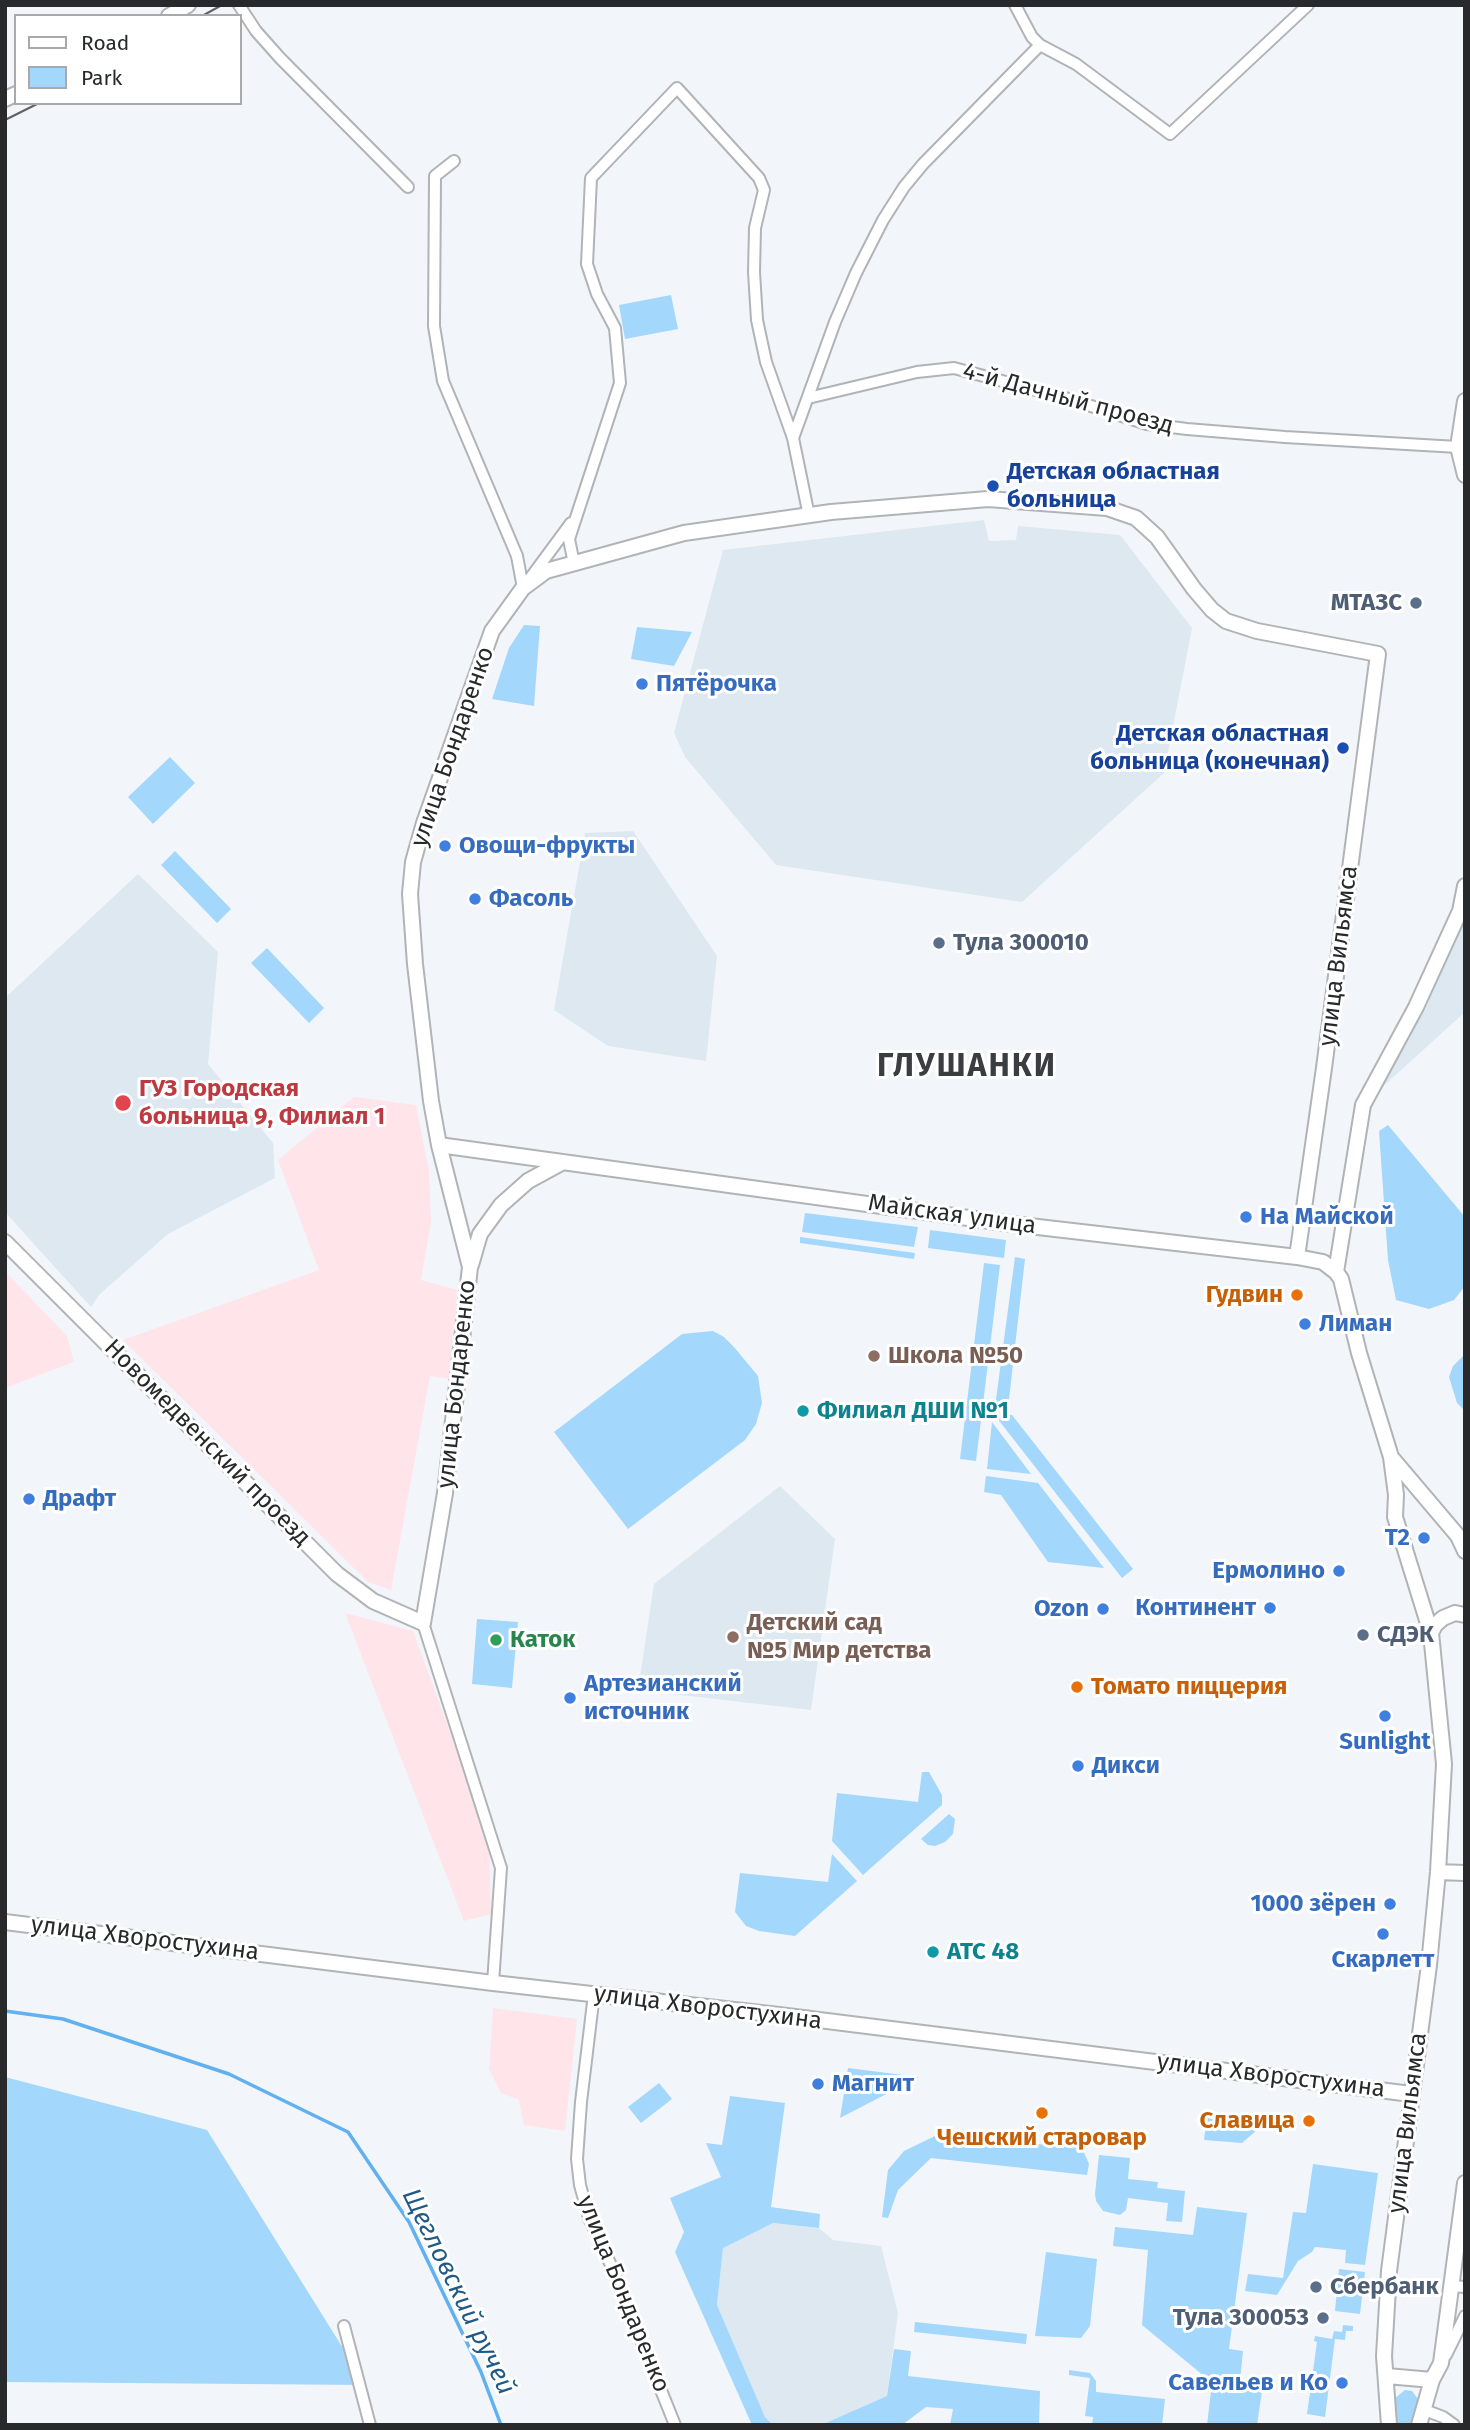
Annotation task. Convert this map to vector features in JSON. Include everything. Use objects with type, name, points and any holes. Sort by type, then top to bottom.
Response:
[{"type":"street","points":[[172,14],[188,5]]},
{"type":"street","points":[[239,5],[256,31],[280,58],[408,187]]},
{"type":"street","points":[[1014,5],[1032,37],[1040,45],[1076,64],[1170,134],[1308,5]]},
{"type":"street","points":[[793,438],[856,274],[883,220],[923,164],[1040,45]]},
{"type":"street","points":[[574,564],[569,539],[620,383],[615,328],[597,294],[587,264],[591,178],[677,88],[759,178],[764,190],[755,228],[757,320],[766,362],[793,438],[809,516]]},
{"type":"street","points":[[454,161],[436,176],[434,326],[443,381],[517,556],[523,588]]},
{"type":"street","name":"4-й Дачный проезд","points":[[808,398],[917,372],[954,368],[1069,399],[1147,424],[1271,436],[1458,447]]},
{"type":"street","points":[[1465,401],[1458,447],[1465,474]]},
{"type":"street","name":"улица Бондаренко","points":[[493,1983],[501,1868],[423,1623],[445,1493],[470,1266],[439,1145],[431,1101],[415,964],[411,894],[413,862],[424,823],[492,631],[523,588],[546,571],[684,533],[809,516],[988,499],[1107,508],[1136,518],[1157,537],[1194,589],[1212,610],[1226,621],[1257,631],[1378,654]]},
{"type":"street","points":[[523,588],[576,515]]},
{"type":"street","name":"улица Вильямса","points":[[1297,1257],[1378,654]]},
{"type":"street","points":[[1336,1272],[1363,1105],[1416,1007],[1460,911],[1465,886]]},
{"type":"street","name":"Майская улица","points":[[439,1145],[1012,1224],[1297,1257],[1323,1262],[1336,1272]]},
{"type":"street","points":[[470,1266],[480,1234],[501,1205],[528,1181],[564,1162]]},
{"type":"street","name":"Новомедвенский проезд","points":[[5,1242],[337,1574],[373,1601],[423,1623]]},
{"type":"street","name":"улица Вильямса","points":[[1336,1272],[1341,1279],[1359,1353],[1391,1457],[1396,1495],[1395,1517],[1431,1633],[1444,1763],[1429,1965],[1389,2271],[1384,2356],[1389,2425]]},
{"type":"street","name":"улица Вильямса","points":[[1391,1457],[1458,1536],[1465,1551]]},
{"type":"street","points":[[1396,1495],[1418,1493],[1427,1497]]},
{"type":"street","points":[[1431,1633],[1443,1618],[1455,1613],[1465,1615]]},
{"type":"street","points":[[1438,1872],[1465,1873]]},
{"type":"street","name":"улица Хворостухина","points":[[5,1922],[1411,2094]]},
{"type":"street","name":"улица Бондаренко","points":[[594,1994],[581,2102],[577,2159],[580,2185],[589,2218],[610,2263],[675,2425]]},
{"type":"street","points":[[1441,2363],[1458,2287],[1465,2183]]},
{"type":"street","points":[[1419,2425],[1432,2380],[1465,2316]]},
{"type":"street","points":[[344,2326],[370,2425]]},
{"type":"street","points":[[1387,2376],[1432,2380]]},
{"type":"street","points":[[1422,2409],[1443,2417],[1454,2425]]},
{"type":"shaded area","points":[[984,520],[989,541],[1016,540],[1018,526],[1120,535],[1192,628],[1164,773],[1022,902],[776,865],[685,757],[674,733],[723,550]]},
{"type":"shaded area","points":[[633,831],[717,956],[706,1061],[608,1046],[554,1010],[585,833]]},
{"type":"shaded area","name":"ГУЗ Городская больница 9, Филиал 1","points":[[138,874],[218,952],[208,1064],[273,1143],[275,1178],[168,1234],[100,1294],[91,1307],[5,1212],[5,998]]},
{"type":"shaded area","points":[[1465,919],[1465,1012],[1377,1092],[1426,1008]]},
{"type":"shaded area","points":[[354,1097],[416,1105],[429,1171],[431,1222],[421,1280],[457,1290],[452,1379],[430,1376],[391,1590],[368,1582],[123,1340],[319,1270],[278,1160]]},
{"type":"shaded area","points":[[5,1271],[67,1336],[74,1362],[5,1388]]},
{"type":"shaded area","name":"Детский сад №5 Мир детства","points":[[780,1486],[835,1539],[811,1710],[638,1690],[654,1584]]},
{"type":"shaded area","points":[[345,1613],[413,1631],[489,1838],[491,1914],[464,1921]]},
{"type":"shaded area","points":[[493,2008],[577,2019],[565,2131],[524,2125],[519,2100],[501,2093],[489,2069]]},
{"type":"shaded area","points":[[773,2223],[819,2228],[833,2240],[881,2246],[898,2313],[887,2396],[821,2425],[773,2425],[765,2417],[717,2305],[723,2247]]},
{"type":"green space","points":[[671,295],[678,329],[625,339],[619,305]]},
{"type":"green space","points":[[524,625],[540,626],[534,706],[492,699],[509,648]]},
{"type":"green space","points":[[637,627],[692,632],[674,666],[631,659]]},
{"type":"green space","points":[[170,757],[195,783],[153,824],[128,797]]},
{"type":"green space","points":[[175,851],[231,909],[217,923],[161,865]]},
{"type":"green space","points":[[267,948],[324,1008],[309,1023],[251,963]]},
{"type":"green space","points":[[1388,1125],[1465,1217],[1465,1286],[1454,1300],[1429,1309],[1396,1300],[1388,1260],[1379,1131]]},
{"type":"green space","points":[[805,1213],[918,1227],[914,1247],[802,1232]]},
{"type":"green space","points":[[930,1230],[1006,1240],[1004,1258],[928,1248]]},
{"type":"green space","points":[[800,1237],[915,1253],[914,1259],[800,1243]]},
{"type":"green space","points":[[1015,1257],[1025,1259],[1008,1408],[995,1407]]},
{"type":"green space","points":[[984,1263],[1000,1265],[976,1461],[960,1459]]},
{"type":"green space","points":[[713,1331],[734,1347],[758,1376],[762,1403],[756,1424],[745,1440],[628,1529],[554,1432],[682,1334]]},
{"type":"green space","points":[[1465,1354],[1465,1411],[1457,1403],[1449,1377],[1453,1366]]},
{"type":"green space","points":[[993,1413],[1012,1415],[1133,1569],[1122,1578]]},
{"type":"green space","points":[[992,1422],[1031,1474],[987,1469]]},
{"type":"green space","points":[[986,1476],[1038,1483],[1104,1568],[1048,1562],[1001,1495],[984,1492]]},
{"type":"green space","name":"Каток","points":[[477,1619],[518,1622],[512,1688],[472,1684]]},
{"type":"green space","points":[[922,1772],[929,1772],[942,1795],[942,1805],[863,1875],[832,1841],[837,1793],[918,1802]]},
{"type":"green space","points":[[949,1814],[955,1819],[953,1834],[945,1842],[935,1846],[928,1845],[921,1839]]},
{"type":"green space","points":[[832,1854],[857,1881],[795,1936],[759,1931],[746,1926],[735,1912],[740,1873],[828,1882]]},
{"type":"green space","points":[[848,2068],[919,2077],[840,2118]]},
{"type":"green space","points":[[5,2077],[207,2130],[366,2385],[5,2382]]},
{"type":"green space","points":[[659,2083],[672,2099],[641,2123],[628,2107]]},
{"type":"green space","points":[[730,2096],[785,2103],[771,2207],[820,2214],[819,2228],[773,2223],[723,2248],[717,2305],[765,2417],[773,2425],[752,2425],[675,2252],[684,2232],[670,2198],[721,2177],[706,2143],[722,2145]]},
{"type":"green space","points":[[1207,2117],[1265,2123],[1242,2143],[1204,2140]]},
{"type":"green space","points":[[937,2135],[1082,2148],[1089,2164],[1087,2175],[931,2158],[898,2190],[888,2218],[882,2217],[888,2170],[904,2151]]},
{"type":"green space","points":[[1099,2155],[1130,2158],[1128,2179],[1158,2182],[1157,2188],[1185,2191],[1182,2222],[1166,2221],[1168,2203],[1128,2198],[1126,2210],[1120,2215],[1103,2211],[1095,2194]]},
{"type":"green space","points":[[1313,2164],[1378,2173],[1365,2265],[1345,2263],[1346,2250],[1315,2247],[1298,2261],[1277,2295],[1245,2291],[1248,2274],[1283,2278],[1293,2212],[1306,2213]]},
{"type":"green space","points":[[1197,2207],[1247,2213],[1229,2349],[1243,2351],[1240,2381],[1263,2384],[1257,2425],[1207,2425],[1211,2391],[1204,2376],[1142,2325],[1148,2250],[1113,2246],[1115,2227],[1193,2235]]},
{"type":"green space","points":[[1046,2252],[1097,2259],[1090,2326],[1081,2338],[1035,2336]]},
{"type":"green space","points":[[1339,2269],[1365,2272],[1360,2314],[1335,2311]]},
{"type":"green space","points":[[915,2322],[1027,2334],[1026,2344],[914,2332]]},
{"type":"green space","points":[[1343,2325],[1353,2326],[1353,2331],[1346,2331],[1345,2340],[1335,2339],[1325,2417],[1307,2414],[1317,2342],[1314,2341],[1315,2336],[1332,2339],[1334,2331],[1342,2332]]},
{"type":"green space","points":[[894,2349],[911,2351],[908,2376],[1040,2391],[1039,2425],[950,2425],[953,2409],[926,2407],[902,2425],[821,2425],[887,2396]]},
{"type":"green space","points":[[1069,2370],[1090,2373],[1096,2381],[1096,2392],[1165,2399],[1162,2425],[1092,2425],[1093,2417],[1085,2416],[1090,2378],[1069,2375]]},
{"type":"green space","points":[[1405,2390],[1412,2391],[1418,2399],[1412,2425],[1395,2425],[1394,2399]]},
{"type":"waterway","name":"Щегловский ручей","points":[[5,2011],[63,2019],[229,2074],[348,2132],[409,2222],[481,2372],[501,2425]]},
{"type":"tram line","points":[[206,14],[222,5]]},
{"type":"tram line","points":[[5,120],[35,105]]},
{"type":"place","name":"Детская областная больница","points":[[993,486]]},
{"type":"place","name":"МТАЗС","points":[[1416,603]]},
{"type":"place","name":"Пятёрочка","points":[[642,684]]},
{"type":"place","name":"Детская областная больница (конечная)","points":[[1343,748]]},
{"type":"place","name":"Овощи-фрукты","points":[[445,846]]},
{"type":"place","name":"Фасоль","points":[[475,899]]},
{"type":"place","name":"Тула 300010","points":[[939,943]]},
{"type":"place","name":"ГУЗ Городская больница 9, Филиал 1","points":[[123,1103]]},
{"type":"place","name":"На Майской","points":[[1246,1217]]},
{"type":"place","name":"Гудвин","points":[[1297,1295]]},
{"type":"place","name":"Лиман","points":[[1305,1324]]},
{"type":"place","name":"Школа №50","points":[[874,1356]]},
{"type":"place","name":"Филиал ДШИ №1","points":[[803,1411]]},
{"type":"place","name":"Драфт","points":[[29,1499]]},
{"type":"place","name":"T2","points":[[1424,1538]]},
{"type":"place","name":"Ермолино","points":[[1339,1571]]},
{"type":"place","name":"Континент","points":[[1270,1608]]},
{"type":"place","name":"Ozon","points":[[1103,1609]]},
{"type":"place","name":"СДЭК","points":[[1363,1635]]},
{"type":"place","name":"Детский сад №5 Мир детства","points":[[733,1637]]},
{"type":"place","name":"Каток","points":[[496,1640]]},
{"type":"place","name":"Томато пиццерия","points":[[1077,1687]]},
{"type":"place","name":"Артезианский источник","points":[[570,1698]]},
{"type":"place","name":"Sunlight","points":[[1385,1716]]},
{"type":"place","name":"Дикси","points":[[1078,1766]]},
{"type":"place","name":"1000 зёрен","points":[[1390,1904]]},
{"type":"place","name":"Скарлетт","points":[[1383,1934]]},
{"type":"place","name":"АТС 48","points":[[933,1952]]},
{"type":"place","name":"Магнит","points":[[818,2084]]},
{"type":"place","name":"Чешский старовар","points":[[1042,2113]]},
{"type":"place","name":"Славица","points":[[1309,2121]]},
{"type":"place","name":"Сбербанк","points":[[1316,2287]]},
{"type":"place","name":"Тула 300053","points":[[1323,2318]]},
{"type":"place","name":"Савельев и Ко","points":[[1342,2383]]},
{"type":"district","name":"ГЛУШАНКИ","points":[[967,1067]]}]
